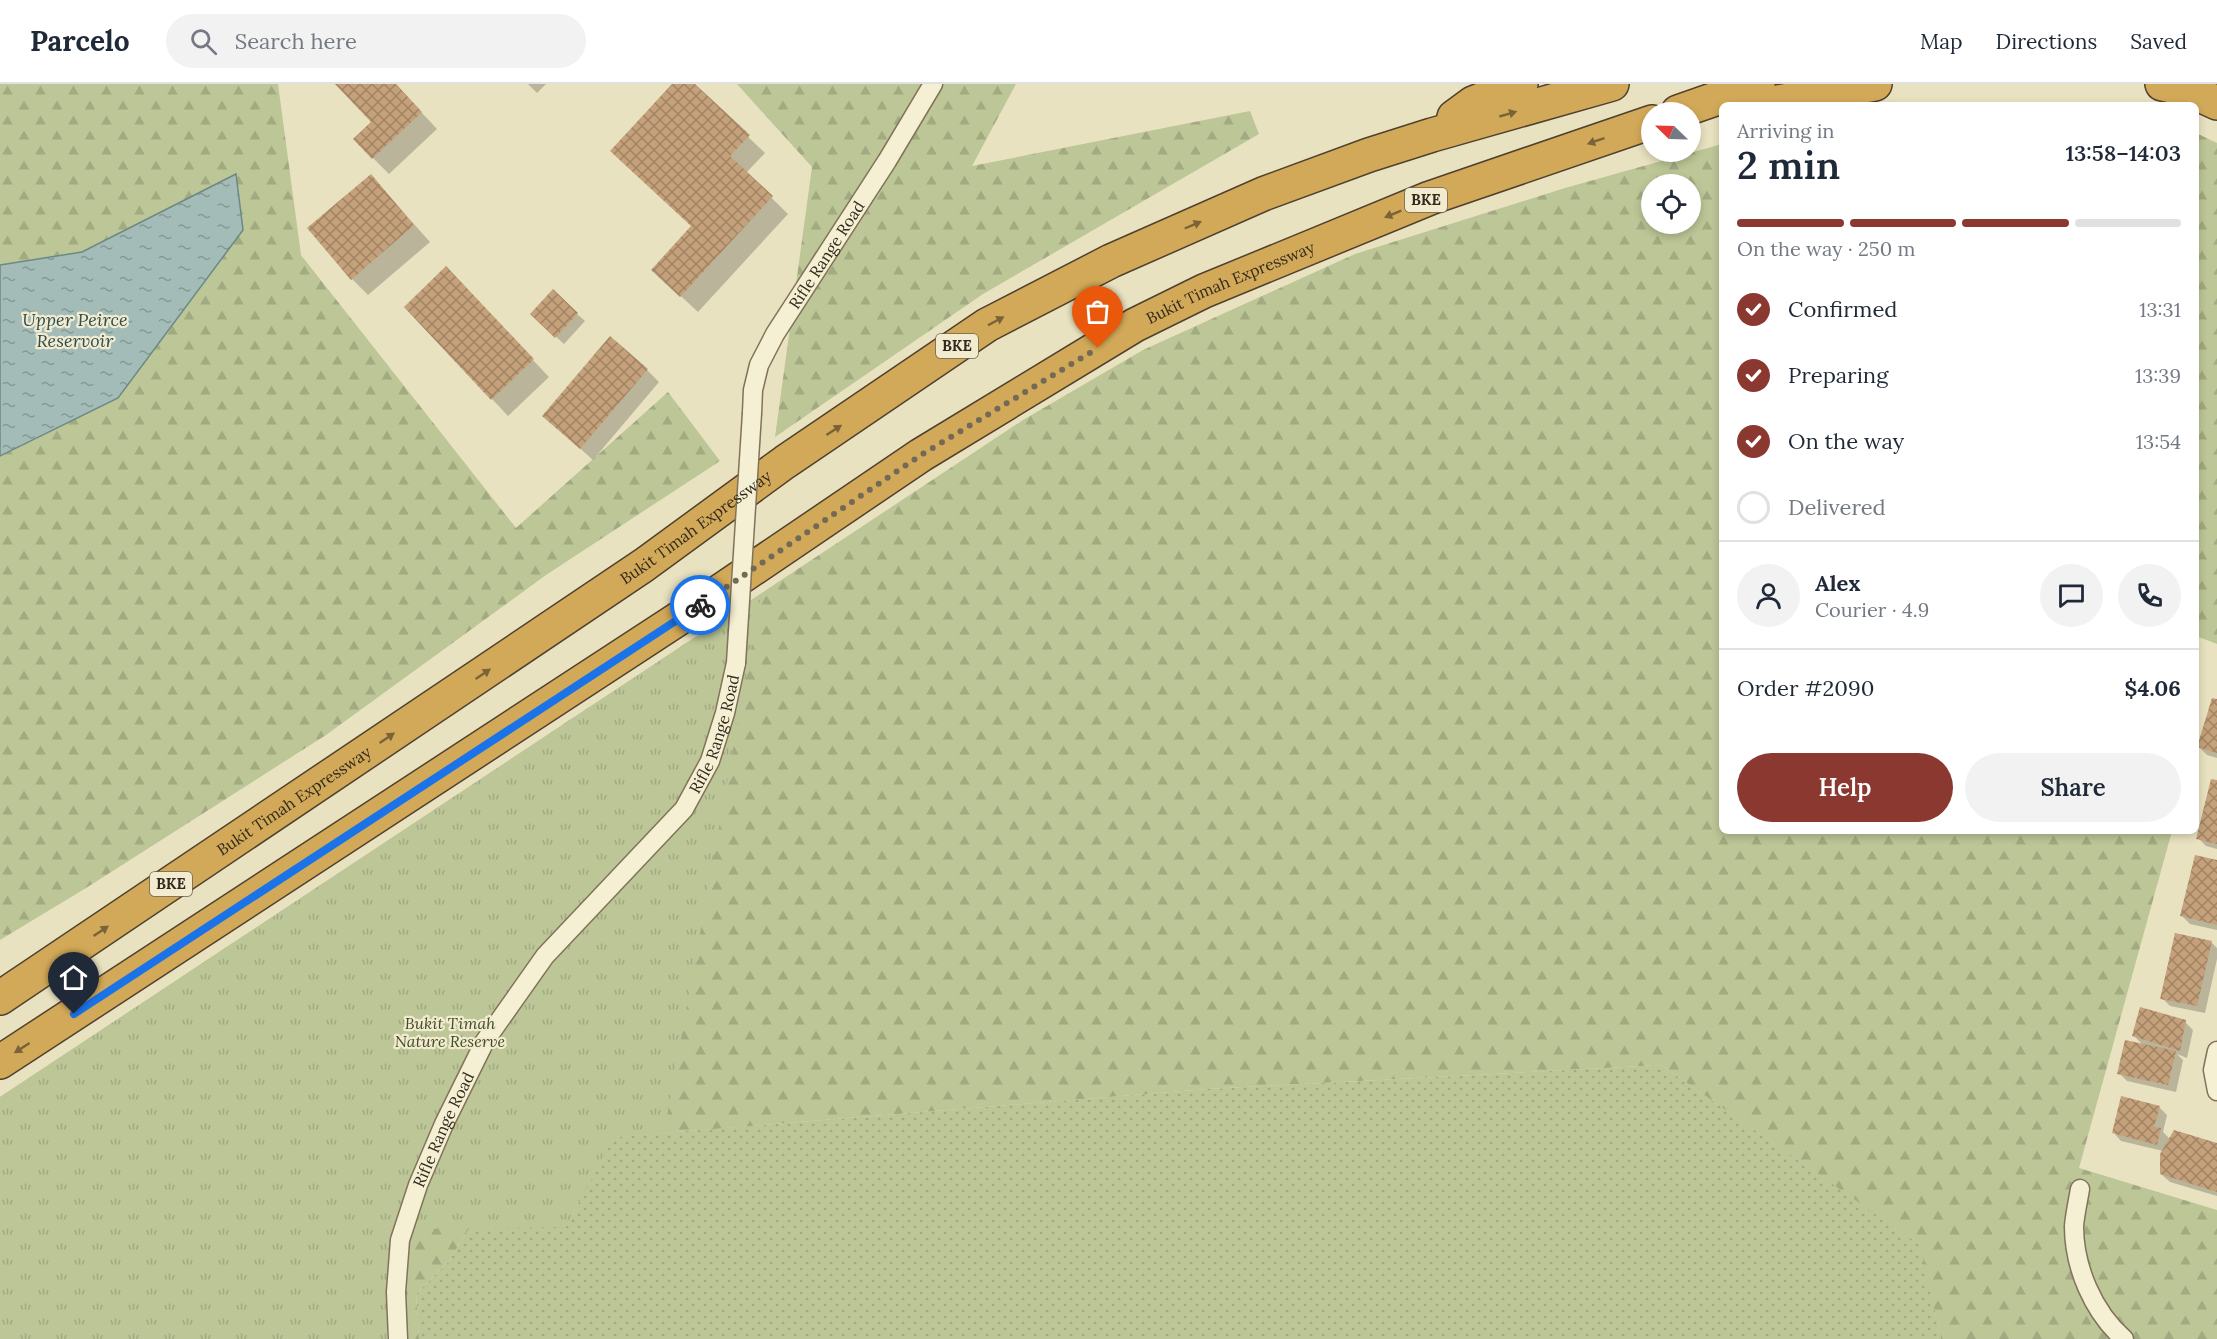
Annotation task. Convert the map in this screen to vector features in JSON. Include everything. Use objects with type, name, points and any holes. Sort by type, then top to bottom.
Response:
[{"type":"highway","points":[[1432,135],[1473,103],[1521,84]]},
{"type":"highway","name":"BKE","points":[[1432,135],[1612,84]]},
{"type":"highway","points":[[1701,108],[1758,84]]},
{"type":"highway","points":[[1778,102],[1875,84]]},
{"type":"highway","points":[[2162,84],[2189,90],[2217,103]]},
{"type":"highway","name":"Bukit Timah Expressway","points":[[0,1062],[704,602],[921,455],[1135,326],[1204,291],[1430,198],[1641,126]]},
{"type":"highway","name":"Bukit Timah Expressway","points":[[0,998],[644,565],[785,462],[987,325],[1110,261],[1263,194],[1369,155],[1432,135]]},
{"type":"street","name":"Rifle Range Road","points":[[399,1339],[396,1292],[400,1240],[418,1185],[444,1124],[485,1041],[545,956],[684,809],[710,761],[736,663],[753,390],[759,365],[775,334],[887,161],[933,84]]},
{"type":"street","points":[[2217,1051],[2213,1070],[2217,1091]]},
{"type":"street","points":[[2080,1189],[2074,1226],[2080,1272],[2098,1308],[2124,1339]]},
{"type":"green space","points":[[0,84],[278,84],[301,255],[516,528],[668,392],[720,461],[546,575],[326,735],[0,940],[0,456],[118,398],[243,230],[236,174],[82,252],[0,265]]},
{"type":"green space","points":[[737,84],[1016,84],[972,166],[1250,111],[1259,134],[983,294],[775,437],[812,167]]},
{"type":"green space","points":[[2199,134],[2217,143],[2217,644],[2199,637]]},
{"type":"green space","points":[[1719,145],[1719,834],[2171,834],[2079,1168],[2217,1210],[2217,1339],[1941,1339],[1920,1245],[1661,1065],[1208,1089],[614,1137],[566,1227],[470,1227],[449,1261],[416,1294],[419,1339],[403,1339],[390,1306],[331,1324],[0,1339],[0,1097],[1023,420],[1143,350],[1355,254],[1565,188],[1658,162],[1701,162],[1701,150]]},
{"type":"green space","name":"Bukit Timah Nature Reserve","points":[[761,594],[664,1133],[613,1137],[566,1227],[395,1229],[388,1274],[387,1339],[0,1339],[0,1097]]},
{"type":"green space","points":[[1661,1065],[1921,1245],[1941,1339],[419,1339],[416,1294],[449,1261],[470,1227],[566,1227],[613,1137],[1208,1089]]},
{"type":"water","name":"Upper Peirce Reservoir","points":[[236,174],[243,230],[118,398],[0,456],[0,265],[82,252]]},
{"type":"building","points":[[335,84],[396,84],[422,112],[372,159],[353,139],[371,122]]},
{"type":"building","points":[[672,84],[695,84],[750,135],[730,156],[773,196],[680,297],[651,270],[691,226],[610,151]]},
{"type":"building","points":[[371,174],[414,225],[351,280],[307,228]]},
{"type":"building","points":[[446,266],[534,359],[491,400],[404,307]]},
{"type":"building","points":[[553,289],[578,313],[555,338],[530,314]]},
{"type":"building","points":[[610,336],[648,369],[580,449],[542,416]]},
{"type":"building","points":[[2212,698],[2217,699],[2217,753],[2199,748],[2199,740]]},
{"type":"building","points":[[2211,779],[2217,780],[2217,844],[2196,839]]},
{"type":"building","points":[[2195,855],[2217,860],[2217,925],[2180,916]]},
{"type":"building","points":[[2175,933],[2212,941],[2197,1006],[2160,999]]},
{"type":"building","points":[[2140,1007],[2186,1020],[2180,1051],[2132,1036]]},
{"type":"building","points":[[2125,1040],[2176,1051],[2168,1085],[2117,1074]]},
{"type":"building","points":[[2121,1096],[2160,1106],[2154,1127],[2161,1128],[2157,1145],[2112,1133]]},
{"type":"building","points":[[2174,1130],[2217,1143],[2217,1192],[2160,1174],[2160,1154]]},
{"type":"way so far","points":[[700,605],[921,455],[1098,348]]},
{"type":"route","points":[[74,1014],[700,605]]}]
